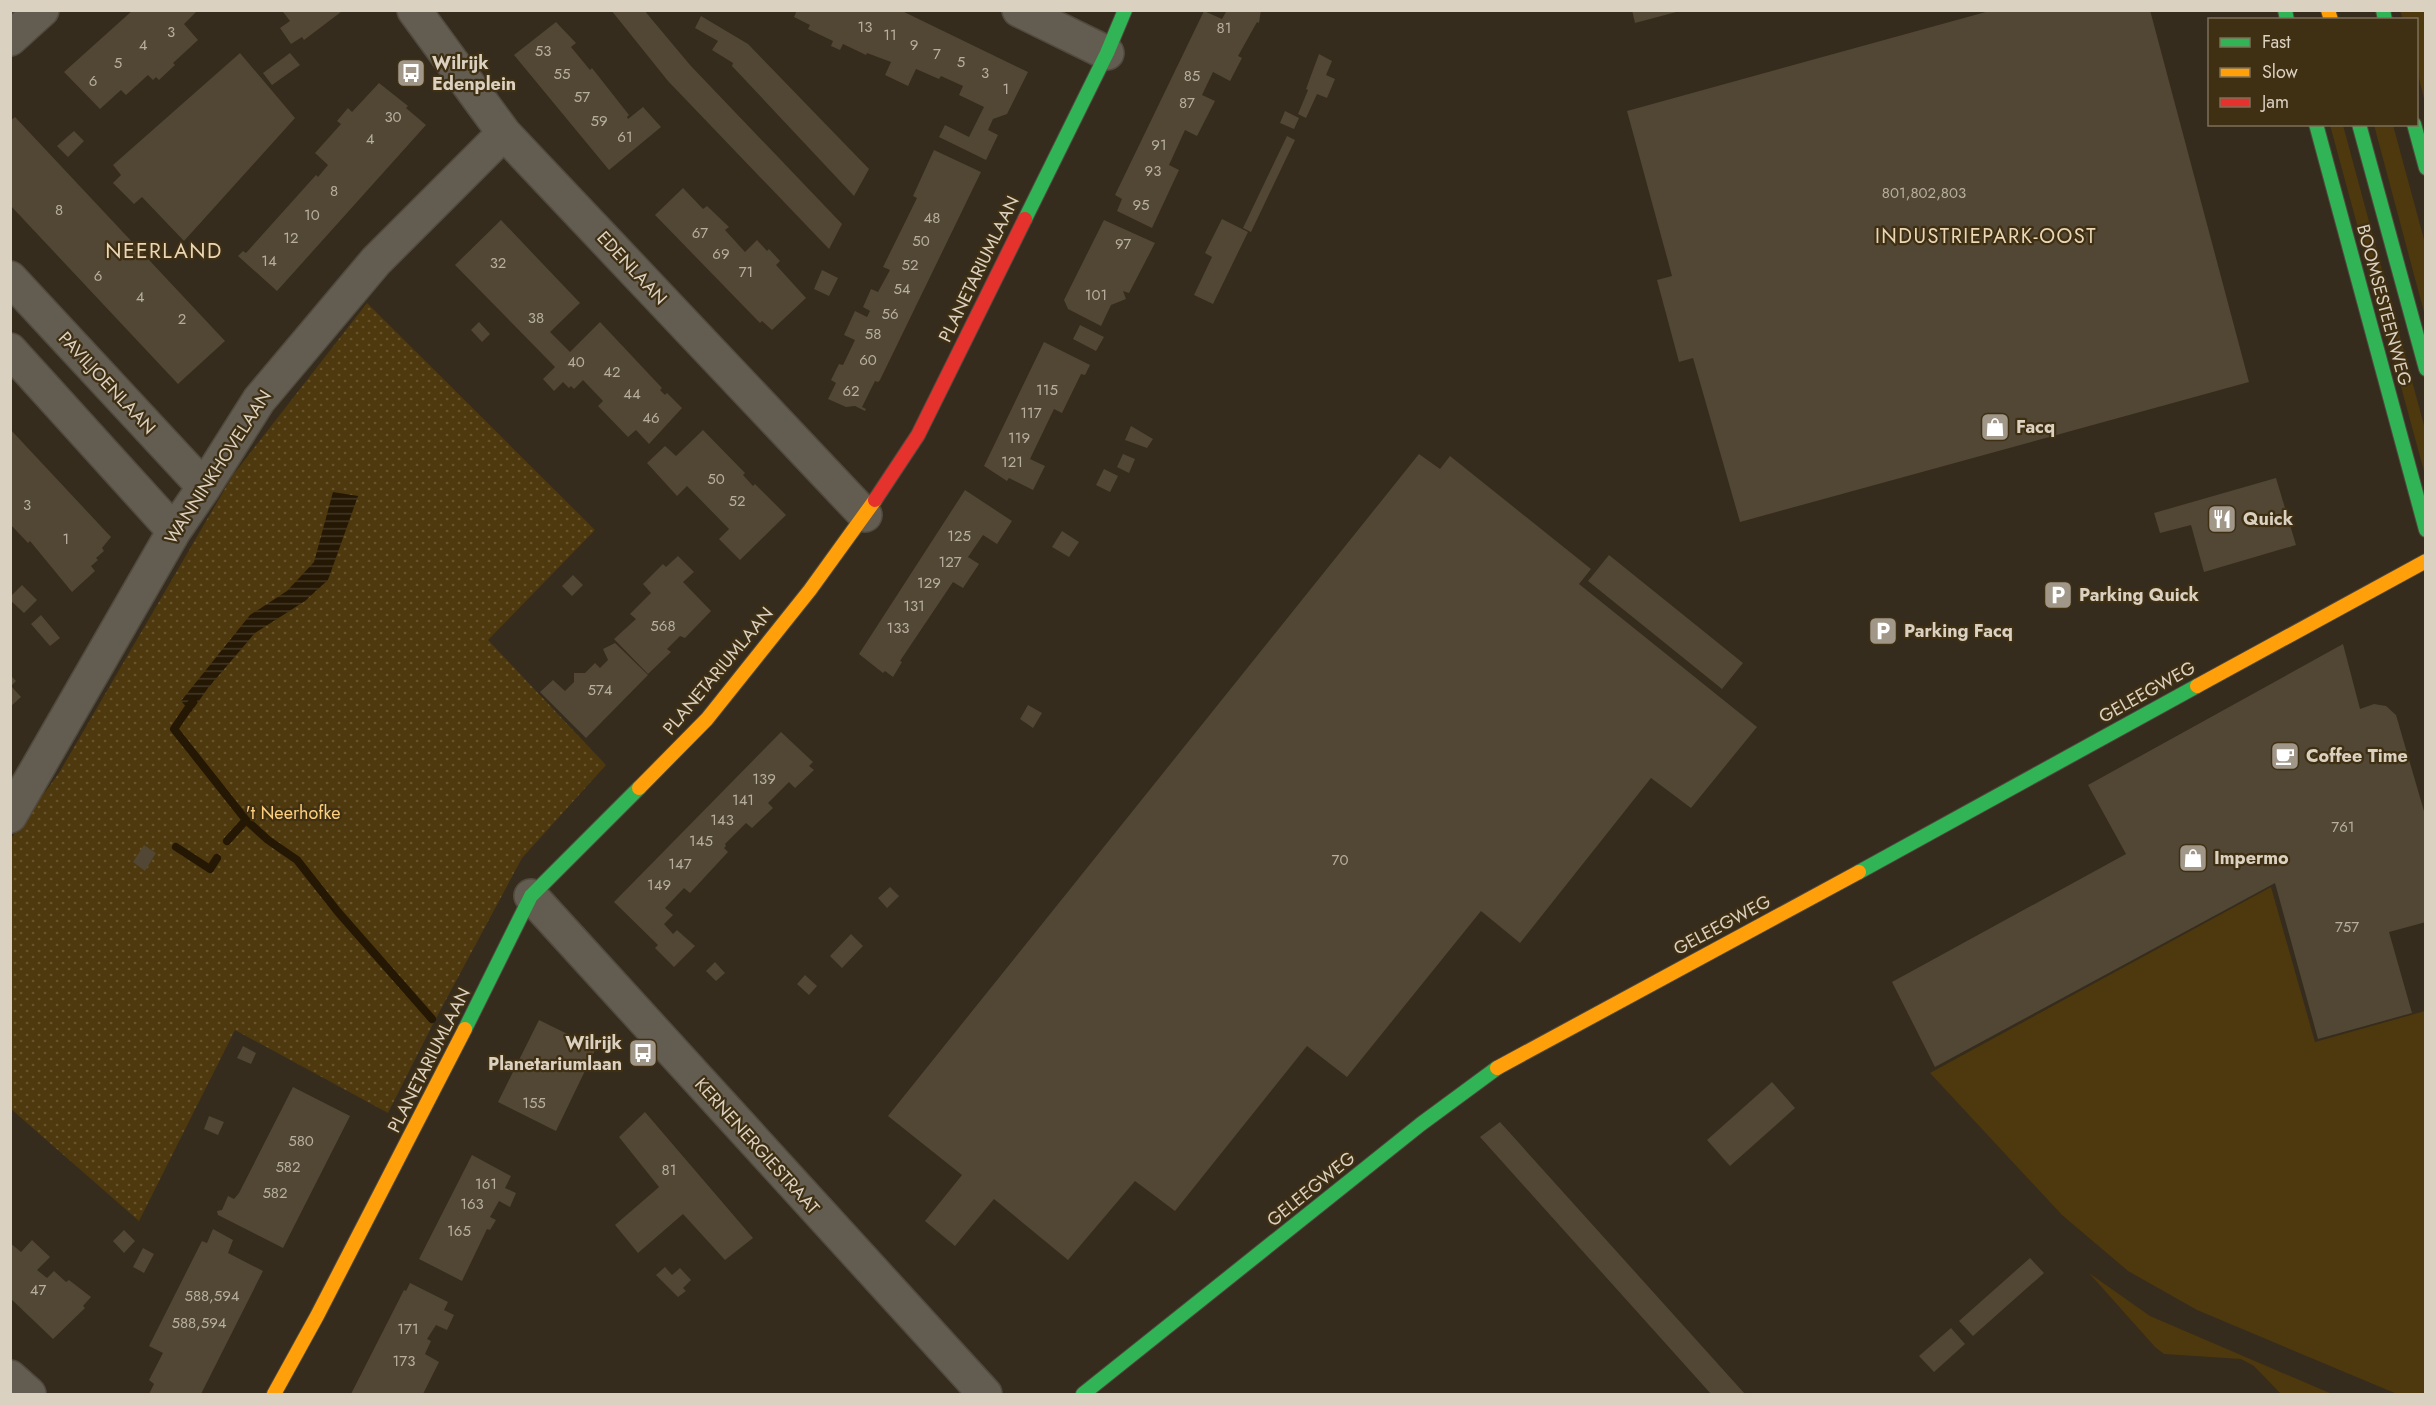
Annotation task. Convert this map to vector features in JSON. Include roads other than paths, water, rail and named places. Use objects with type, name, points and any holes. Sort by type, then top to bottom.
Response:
[{"type":"main road","name":"PLANETARIUMLAAN","points":[[274,1395],[437,1085],[531,896],[706,719],[810,590],[918,435],[1107,53],[1125,10]]},
{"type":"main road","name":"BOOMSESTEENWEG","points":[[2317,126],[2426,530]]},
{"type":"main road","points":[[2360,126],[2426,369]]},
{"type":"main road","points":[[2415,126],[2426,168]]},
{"type":"main road","name":"GELEEGWEG","points":[[1083,1395],[1412,1131],[1497,1068],[2426,561]]},
{"type":"street","points":[[10,39],[42,10]]},
{"type":"street","name":"EDENLAAN","points":[[414,10],[504,133],[865,514]]},
{"type":"street","points":[[1019,10],[1107,53]]},
{"type":"street","name":"WANNINKHOVELAAN","points":[[10,816],[174,531],[204,488],[258,400],[376,261],[504,133]]},
{"type":"street","name":"PAVILJOENLAAN","points":[[10,278],[204,488]]},
{"type":"street","points":[[10,350],[174,531]]},
{"type":"street","name":"KERNENERGIESTRAAT","points":[[531,896],[985,1395]]},
{"type":"street","points":[[10,1377],[29,1395]]},
{"type":"waterway","points":[[193,701],[174,729],[246,820],[268,840],[297,860],[338,912],[432,1019]]},
{"type":"waterway","points":[[227,841],[246,820]]},
{"type":"waterway","points":[[176,847],[210,869],[217,858]]},
{"type":"place","name":"Wilrijk Edenplein","points":[[411,73]]},
{"type":"place","name":"Facq","points":[[1995,427]]},
{"type":"place","name":"Quick","points":[[2222,519]]},
{"type":"place","name":"Parking Quick","points":[[2058,595]]},
{"type":"place","name":"Parking Facq","points":[[1883,631]]},
{"type":"place","name":"Coffee Time","points":[[2285,756]]},
{"type":"place","name":"Impermo","points":[[2193,858]]},
{"type":"place","name":"Wilrijk Planetariumlaan","points":[[643,1053]]},
{"type":"district","name":"INDUSTRIEPARK-OOST","points":[[1986,236]]},
{"type":"district","name":"NEERLAND","points":[[164,251]]},
{"type":"park label","name":"'t Neerhofke","points":[[293,813]]}]
